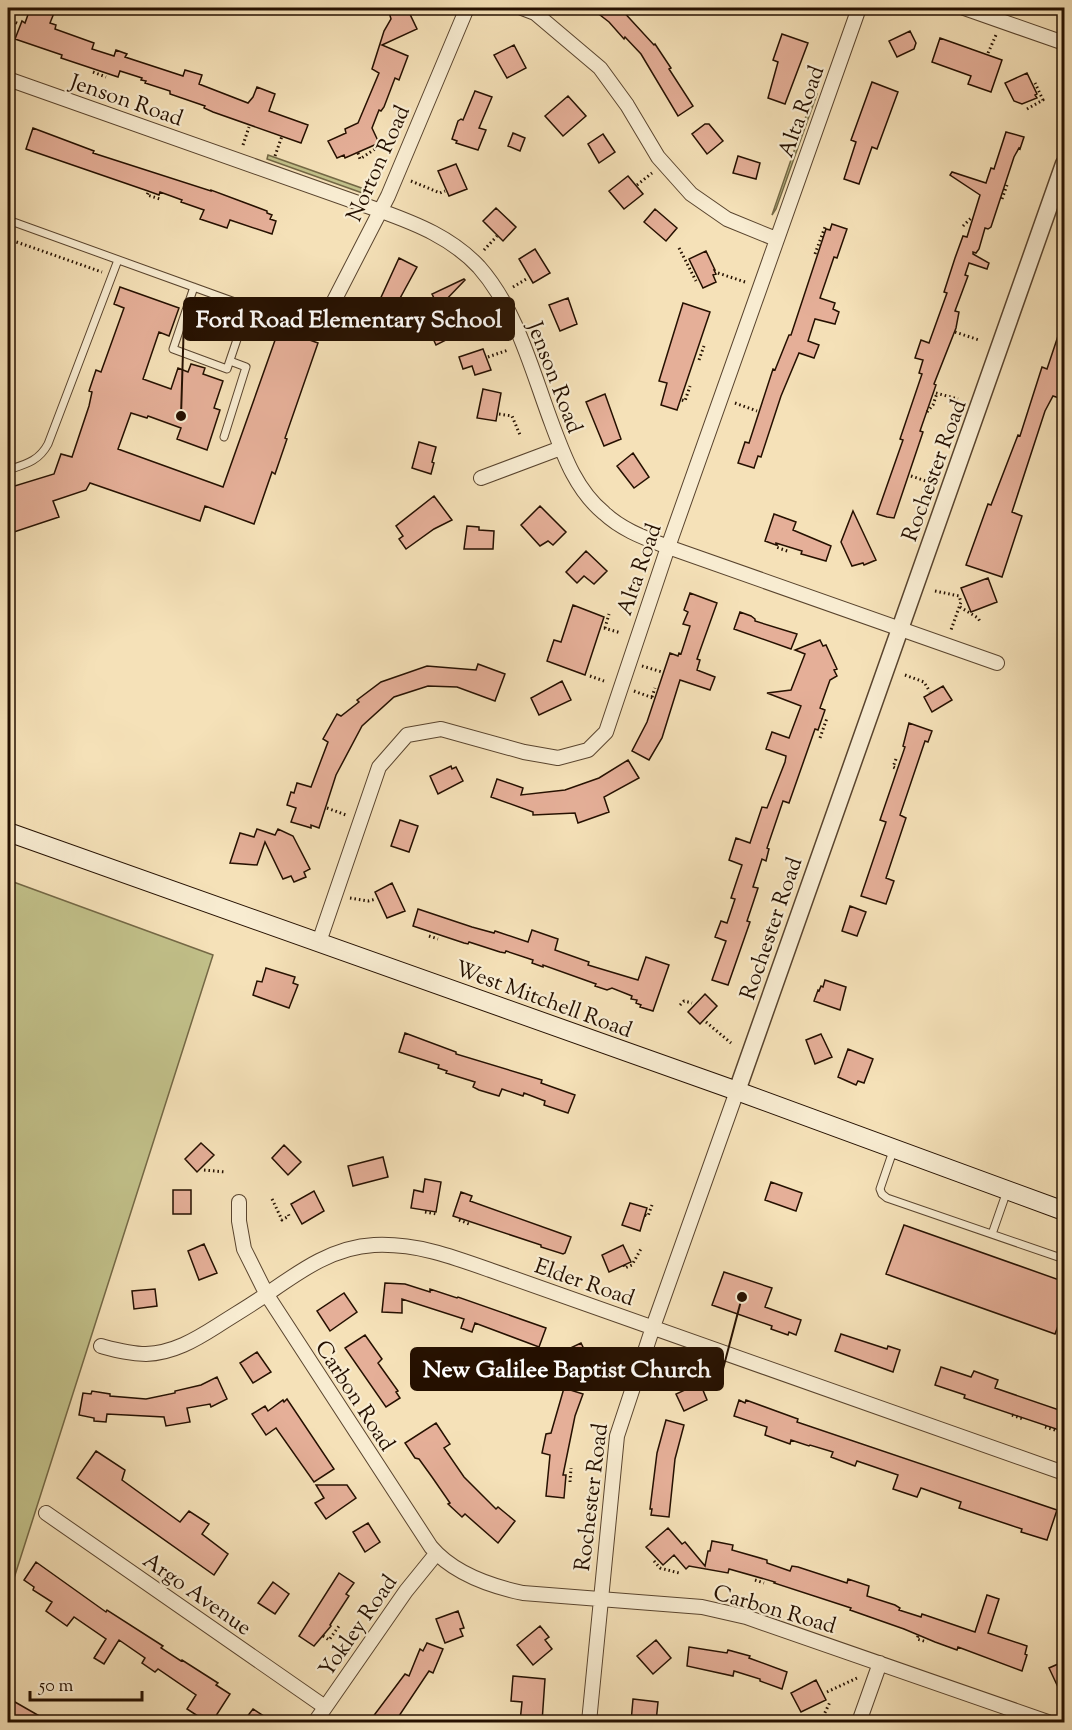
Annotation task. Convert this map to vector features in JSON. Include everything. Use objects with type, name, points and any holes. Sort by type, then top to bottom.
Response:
[{"type":"main road","name":"West Mitchell Road","points":[[8,832],[737,1091],[1065,1211]]},
{"type":"street","name":"Norton Road","points":[[318,332],[381,211],[467,8]]},
{"type":"street","points":[[522,8],[535,13],[600,68],[627,105],[658,157],[691,194],[727,219],[776,239]]},
{"type":"street","name":"Alta Road","points":[[319,942],[379,767],[407,735],[441,729],[524,752],[558,758],[588,750],[606,732],[668,547],[859,8]]},
{"type":"street","points":[[964,8],[1065,43]]},
{"type":"street","name":"Jenson Road","points":[[8,79],[381,211],[438,235],[467,256],[486,276],[511,316],[561,448],[578,483],[603,512],[627,530],[668,547],[997,663]]},
{"type":"street","name":"Rochester Road","points":[[589,1722],[617,1436],[653,1327],[1065,164]]},
{"type":"street","points":[[481,478],[561,448]]},
{"type":"street","name":"Carbon Road","points":[[240,1202],[239,1221],[244,1249],[267,1294],[436,1554],[480,1581],[509,1590],[702,1607],[732,1613],[1048,1722]]},
{"type":"street","name":"Elder Road","points":[[101,1346],[147,1354],[172,1350],[196,1339],[294,1275],[333,1254],[371,1245],[411,1246],[429,1249],[1065,1473]]},
{"type":"street","name":"Argo Avenue","points":[[46,1514],[325,1707]]},
{"type":"street","name":"Yokley Road","points":[[315,1722],[406,1591],[436,1554]]},
{"type":"street","points":[[859,1722],[880,1663]]},
{"type":"lane","points":[[8,220],[318,332]]},
{"type":"lane","points":[[8,470],[32,462],[43,454],[118,260]]},
{"type":"lane","points":[[194,287],[173,349],[227,369],[248,307]]},
{"type":"lane","points":[[224,437],[246,367],[230,361]]},
{"type":"lane","points":[[894,1148],[880,1189],[887,1198],[1065,1259]]},
{"type":"lane","points":[[992,1234],[1007,1190]]},
{"type":"path","points":[[17,8],[12,21],[19,24]]},
{"type":"path","points":[[409,10],[414,8]]},
{"type":"path","points":[[431,8],[447,13]]},
{"type":"path","points":[[988,53],[996,35]]},
{"type":"path","points":[[93,72],[106,76]]},
{"type":"path","points":[[1027,109],[1043,100],[1035,83]]},
{"type":"path","points":[[243,145],[249,127]]},
{"type":"path","points":[[275,156],[282,136]]},
{"type":"path","points":[[358,153],[360,159],[375,149]]},
{"type":"path","points":[[637,185],[652,174]]},
{"type":"path","points":[[411,181],[440,193],[446,191]]},
{"type":"path","points":[[1002,199],[1007,185]]},
{"type":"path","points":[[147,193],[160,200]]},
{"type":"path","points":[[963,226],[972,217]]},
{"type":"path","points":[[816,254],[825,227]]},
{"type":"path","points":[[484,250],[497,236]]},
{"type":"path","points":[[8,238],[112,275]]},
{"type":"path","points":[[680,248],[696,281]]},
{"type":"path","points":[[718,273],[745,282]]},
{"type":"path","points":[[513,287],[528,278]]},
{"type":"path","points":[[955,332],[979,340]]},
{"type":"path","points":[[699,360],[704,346]]},
{"type":"path","points":[[488,357],[508,350]]},
{"type":"path","points":[[682,400],[685,401],[690,386]]},
{"type":"path","points":[[927,412],[937,393],[958,399]]},
{"type":"path","points":[[735,403],[757,411]]},
{"type":"path","points":[[498,414],[512,416],[520,435]]},
{"type":"path","points":[[911,476],[929,482]]},
{"type":"path","points":[[777,544],[776,547],[790,552]]},
{"type":"path","points":[[935,591],[959,596],[960,607],[951,630]]},
{"type":"path","points":[[960,607],[978,618],[981,623]]},
{"type":"path","points":[[609,614],[604,628],[621,633]]},
{"type":"path","points":[[642,666],[662,672]]},
{"type":"path","points":[[905,675],[924,682],[930,692]]},
{"type":"path","points":[[590,676],[604,681]]},
{"type":"path","points":[[634,691],[653,698],[655,688]]},
{"type":"path","points":[[820,738],[826,718]]},
{"type":"path","points":[[896,759],[893,767],[897,768]]},
{"type":"path","points":[[327,808],[346,815]]},
{"type":"path","points":[[350,898],[368,901],[376,899]]},
{"type":"path","points":[[429,936],[438,939]]},
{"type":"path","points":[[680,1005],[684,1001],[692,1003]]},
{"type":"path","points":[[706,1022],[731,1043]]},
{"type":"path","points":[[204,1170],[225,1172]]},
{"type":"path","points":[[272,1199],[282,1220],[289,1216],[288,1214]]},
{"type":"path","points":[[645,1215],[648,1216],[652,1205]]},
{"type":"path","points":[[425,1212],[436,1214]]},
{"type":"path","points":[[459,1220],[469,1224]]},
{"type":"path","points":[[624,1265],[625,1268],[632,1265],[642,1247]]},
{"type":"path","points":[[1012,1415],[1023,1419]]},
{"type":"path","points":[[1045,1426],[1055,1430]]},
{"type":"path","points":[[570,1482],[571,1468]]},
{"type":"path","points":[[654,1561],[660,1568],[679,1573]]},
{"type":"path","points":[[755,1580],[764,1583]]},
{"type":"path","points":[[323,1636],[329,1640],[339,1626]]},
{"type":"path","points":[[918,1636],[917,1638],[927,1642]]},
{"type":"path","points":[[827,1692],[857,1678]]},
{"type":"path","points":[[821,1721],[830,1702]]},
{"type":"shaded area","points":[[814,93],[817,94],[772,215]]},
{"type":"shaded area","points":[[268,155],[370,191],[368,195],[267,159]]},
{"type":"shaded area","points":[[8,880],[213,955],[8,1597]]},
{"type":"building","points":[[38,8],[56,8],[50,23],[56,25],[55,29],[94,43],[92,49],[114,56],[116,50],[127,54],[125,57],[183,76],[185,70],[202,75],[199,84],[248,103],[257,87],[275,94],[269,111],[308,125],[301,143],[213,112],[204,108],[205,106],[170,94],[170,91],[145,83],[146,81],[141,80],[142,78],[120,71],[118,77],[61,58],[62,55],[15,39],[30,9],[36,12]]},
{"type":"building","points":[[398,8],[407,8],[417,29],[382,45],[408,56],[399,80],[395,78],[384,107],[381,111],[379,110],[372,128],[379,143],[345,158],[344,155],[337,158],[328,141],[346,133],[345,129],[358,123],[379,73],[372,69],[384,31],[391,19],[389,12]]},
{"type":"building","points":[[591,8],[620,8],[655,44],[693,106],[678,116],[641,54],[609,22]]},
{"type":"building","points":[[910,31],[916,43],[914,49],[897,57],[889,41]]},
{"type":"building","points":[[782,34],[808,43],[785,104],[768,98],[778,62],[773,60]]},
{"type":"building","points":[[940,38],[1002,60],[991,92],[968,84],[971,76],[932,62]]},
{"type":"building","points":[[514,45],[526,68],[507,78],[494,55]]},
{"type":"building","points":[[1027,73],[1037,98],[1022,104],[1014,101],[1005,83]]},
{"type":"building","points":[[872,82],[898,92],[877,149],[872,147],[859,184],[844,179],[856,142],[851,140]]},
{"type":"building","points":[[475,91],[492,97],[479,128],[486,130],[478,150],[456,143],[457,141],[452,139],[458,121],[463,120]]},
{"type":"building","points":[[568,96],[586,116],[563,136],[545,116]]},
{"type":"building","points":[[705,124],[709,124],[723,141],[707,154],[692,134]]},
{"type":"building","points":[[33,128],[94,151],[93,153],[211,190],[267,211],[272,215],[270,219],[276,221],[272,234],[230,220],[227,228],[200,219],[204,210],[181,202],[182,200],[160,192],[159,195],[26,149]]},
{"type":"building","points":[[1006,132],[1024,137],[1014,157],[991,227],[985,228],[979,249],[976,253],[973,252],[989,263],[987,269],[969,263],[965,275],[968,276],[955,311],[959,312],[956,328],[934,384],[936,385],[920,431],[923,432],[894,518],[877,514],[903,440],[900,439],[922,374],[919,373],[923,360],[915,358],[921,340],[929,343],[947,293],[944,292],[955,258],[963,236],[967,237],[980,195],[950,175],[952,172],[986,183],[991,168],[994,169]]},
{"type":"building","points":[[513,133],[525,138],[520,151],[508,146]]},
{"type":"building","points":[[603,134],[615,152],[599,163],[588,144]]},
{"type":"building","points":[[738,156],[760,163],[756,179],[733,173]]},
{"type":"building","points":[[456,164],[467,189],[449,196],[438,171]]},
{"type":"building","points":[[628,176],[643,194],[624,209],[609,191]]},
{"type":"building","points":[[496,208],[516,227],[503,241],[483,221]]},
{"type":"building","points":[[655,209],[677,228],[666,241],[644,222]]},
{"type":"building","points":[[832,224],[847,229],[837,258],[834,257],[820,298],[835,303],[833,309],[839,312],[835,324],[815,319],[808,341],[819,345],[814,358],[799,353],[781,396],[761,457],[758,456],[754,468],[738,463],[745,442],[749,443],[773,369],[775,370],[789,335],[791,335],[826,229],[830,230]]},
{"type":"building","points":[[535,249],[550,273],[533,283],[519,259]]},
{"type":"building","points":[[706,251],[715,270],[716,274],[713,275],[716,282],[703,288],[689,259]]},
{"type":"building","points":[[399,258],[417,267],[393,311],[378,304]]},
{"type":"building","points":[[464,279],[441,305],[445,306],[456,299],[463,313],[467,311],[474,326],[436,345],[431,334],[441,329],[431,309],[438,306],[432,294]]},
{"type":"building","points":[[120,287],[179,308],[169,336],[159,332],[143,379],[171,389],[178,368],[188,372],[191,364],[205,368],[203,374],[223,381],[214,408],[220,410],[207,450],[177,439],[181,428],[148,416],[147,418],[131,413],[118,449],[223,487],[279,329],[318,343],[275,474],[272,472],[254,524],[205,506],[200,521],[90,483],[86,490],[53,501],[59,517],[8,534],[8,488],[54,474],[61,454],[72,457],[89,406],[92,392],[89,391],[96,370],[101,372],[124,308],[114,304]]},
{"type":"building","points":[[568,298],[577,324],[560,331],[549,305]]},
{"type":"building","points":[[683,303],[710,312],[677,410],[661,405],[667,383],[659,381]]},
{"type":"building","points":[[1062,324],[1065,324],[1065,400],[1053,396],[1045,411],[1012,512],[1022,516],[1002,577],[966,565],[988,504],[991,505],[1018,435],[1020,436],[1042,367],[1047,369]]},
{"type":"building","points":[[483,349],[491,370],[475,375],[472,366],[463,369],[459,357]]},
{"type":"building","points":[[483,389],[501,393],[496,421],[477,418]]},
{"type":"building","points":[[605,394],[621,439],[604,446],[586,402]]},
{"type":"building","points":[[419,442],[436,447],[431,474],[412,468]]},
{"type":"building","points":[[633,453],[649,477],[634,488],[617,466]]},
{"type":"building","points":[[434,496],[452,520],[434,529],[406,549],[399,539],[403,536],[396,526]]},
{"type":"building","points":[[540,506],[566,532],[553,545],[548,541],[540,546],[521,525]]},
{"type":"building","points":[[853,511],[876,560],[864,565],[863,563],[852,566],[841,542]]},
{"type":"building","points":[[774,514],[796,522],[793,530],[831,546],[826,561],[801,554],[802,551],[765,541]]},
{"type":"building","points":[[467,526],[494,531],[493,549],[464,549]]},
{"type":"building","points":[[586,551],[607,571],[594,584],[584,576],[577,583],[566,572]]},
{"type":"building","points":[[988,578],[997,602],[971,612],[961,588]]},
{"type":"building","points":[[690,593],[717,603],[697,659],[700,660],[697,670],[715,677],[710,690],[680,680],[662,738],[649,760],[632,751],[647,722],[670,653],[678,656],[679,653],[681,654],[690,626],[683,624],[688,612],[684,610]]},
{"type":"building","points":[[573,605],[604,617],[585,675],[547,661],[554,640],[561,642]]},
{"type":"building","points":[[740,612],[751,616],[755,621],[797,634],[791,649],[734,629]]},
{"type":"building","points":[[820,640],[823,646],[826,645],[837,669],[834,670],[837,676],[830,680],[820,708],[825,710],[818,730],[815,729],[789,803],[783,801],[767,848],[769,849],[766,861],[762,859],[753,887],[758,888],[747,921],[750,922],[728,985],[712,980],[726,941],[715,937],[721,921],[727,923],[735,899],[731,898],[742,865],[729,860],[736,838],[750,843],[762,807],[767,808],[785,762],[786,756],[766,749],[772,732],[789,738],[801,706],[767,693],[791,690],[805,654],[795,650]]},
{"type":"building","points":[[478,664],[505,674],[495,701],[457,687],[428,686],[394,697],[362,726],[336,775],[319,828],[291,822],[296,808],[287,805],[291,792],[294,793],[297,783],[311,787],[328,742],[323,739],[337,714],[341,716],[359,702],[357,700],[381,682],[427,666],[476,670]]},
{"type":"building","points":[[562,681],[571,700],[539,715],[531,698]]},
{"type":"building","points":[[943,686],[952,700],[932,712],[924,697]]},
{"type":"building","points":[[909,723],[932,731],[928,742],[925,741],[900,815],[906,818],[886,878],[894,881],[886,904],[861,896],[886,822],[880,820],[905,747],[903,746]]},
{"type":"building","points":[[628,760],[639,778],[604,797],[609,812],[578,823],[575,813],[533,815],[533,812],[491,797],[497,779],[523,788],[521,795],[565,790],[599,778]]},
{"type":"building","points":[[451,766],[452,769],[456,767],[463,781],[438,794],[430,776]]},
{"type":"building","points":[[400,820],[418,826],[409,852],[391,846]]},
{"type":"building","points":[[257,829],[275,835],[278,829],[293,836],[310,869],[304,872],[306,877],[294,882],[291,876],[283,879],[265,842],[257,865],[230,863],[240,833],[254,837]]},
{"type":"building","points":[[392,883],[405,911],[387,918],[375,892]]},
{"type":"building","points":[[850,906],[866,912],[857,936],[842,931]]},
{"type":"building","points":[[418,909],[528,942],[532,930],[558,939],[555,950],[589,962],[588,965],[638,980],[646,957],[669,965],[653,1011],[640,1007],[641,1005],[636,1003],[637,1000],[631,999],[632,996],[612,988],[607,990],[595,986],[596,984],[532,963],[533,960],[506,951],[505,953],[469,942],[464,943],[413,926]]},
{"type":"building","points":[[266,968],[295,977],[293,983],[298,985],[289,1008],[253,995],[257,981],[262,982]]},
{"type":"building","points":[[825,980],[846,987],[840,1010],[814,1001]]},
{"type":"building","points":[[705,994],[717,1006],[700,1024],[688,1012]]},
{"type":"building","points":[[405,1033],[456,1052],[456,1054],[542,1080],[541,1083],[575,1095],[568,1113],[544,1105],[545,1101],[524,1093],[523,1096],[502,1089],[499,1096],[479,1090],[473,1087],[475,1082],[446,1073],[447,1071],[438,1068],[439,1065],[399,1052]]},
{"type":"building","points":[[821,1034],[832,1057],[815,1064],[806,1040]]},
{"type":"building","points":[[848,1049],[873,1059],[864,1083],[858,1081],[856,1085],[838,1077]]},
{"type":"building","points":[[201,1143],[214,1155],[197,1172],[185,1159]]},
{"type":"building","points":[[284,1145],[301,1162],[288,1175],[272,1158]]},
{"type":"building","points":[[383,1157],[388,1177],[353,1186],[348,1166]]},
{"type":"building","points":[[425,1179],[441,1182],[436,1212],[411,1208],[414,1190],[423,1192]]},
{"type":"building","points":[[771,1182],[802,1193],[796,1211],[765,1200]]},
{"type":"building","points":[[173,1190],[191,1190],[191,1214],[173,1214]]},
{"type":"building","points":[[314,1191],[324,1211],[302,1224],[291,1204]]},
{"type":"building","points":[[461,1192],[472,1196],[470,1201],[571,1237],[565,1253],[541,1247],[541,1245],[453,1216]]},
{"type":"building","points":[[630,1203],[647,1208],[640,1231],[622,1225]]},
{"type":"building","points":[[904,1225],[1065,1282],[1065,1308],[1055,1334],[886,1274]]},
{"type":"building","points":[[204,1244],[217,1273],[199,1280],[188,1251]]},
{"type":"building","points":[[623,1245],[631,1262],[609,1272],[602,1255]]},
{"type":"building","points":[[724,1272],[772,1288],[765,1307],[801,1320],[796,1335],[789,1332],[788,1335],[771,1329],[772,1326],[712,1305]]},
{"type":"building","points":[[385,1283],[405,1284],[430,1292],[430,1289],[546,1328],[539,1347],[475,1323],[472,1332],[461,1328],[464,1319],[402,1299],[402,1313],[382,1312]]},
{"type":"building","points":[[155,1289],[157,1306],[134,1309],[132,1291]]},
{"type":"building","points":[[344,1293],[357,1312],[330,1331],[317,1311]]},
{"type":"building","points":[[841,1334],[887,1349],[888,1346],[900,1350],[893,1372],[835,1351]]},
{"type":"building","points":[[365,1335],[382,1359],[378,1363],[398,1391],[396,1392],[400,1398],[386,1407],[345,1348]]},
{"type":"building","points":[[581,1343],[594,1365],[577,1373],[566,1350]]},
{"type":"building","points":[[257,1352],[271,1372],[253,1383],[240,1363]]},
{"type":"building","points":[[941,1367],[971,1377],[974,1371],[998,1380],[995,1388],[1065,1412],[1065,1432],[964,1398],[965,1395],[935,1385]]},
{"type":"building","points":[[217,1377],[227,1399],[211,1407],[210,1404],[187,1408],[190,1422],[166,1426],[164,1417],[107,1414],[106,1422],[94,1421],[94,1418],[79,1415],[83,1393],[91,1394],[92,1391],[110,1394],[110,1396],[146,1399],[201,1385]]},
{"type":"building","points":[[700,1383],[707,1400],[684,1411],[676,1394]]},
{"type":"building","points":[[564,1388],[583,1394],[575,1416],[563,1475],[566,1475],[564,1498],[546,1496],[550,1455],[542,1453],[546,1434],[551,1433]]},
{"type":"building","points":[[287,1399],[334,1469],[314,1482],[276,1428],[266,1435],[252,1414],[265,1406],[268,1411]]},
{"type":"building","points":[[739,1400],[745,1403],[746,1400],[798,1419],[797,1422],[1057,1510],[1047,1540],[959,1508],[961,1502],[921,1488],[917,1497],[893,1489],[898,1475],[857,1461],[855,1466],[831,1457],[833,1452],[791,1440],[790,1444],[765,1435],[767,1427],[734,1416]]},
{"type":"building","points":[[666,1420],[684,1425],[675,1459],[669,1517],[651,1515],[652,1509],[650,1509],[657,1453]]},
{"type":"building","points":[[436,1423],[450,1444],[444,1448],[464,1477],[496,1509],[498,1507],[515,1521],[498,1543],[465,1514],[462,1517],[448,1504],[450,1503],[432,1477],[405,1443]]},
{"type":"building","points":[[96,1451],[125,1470],[122,1480],[180,1522],[189,1511],[209,1524],[202,1534],[228,1554],[214,1575],[77,1478]]},
{"type":"building","points":[[316,1485],[347,1485],[356,1498],[326,1519],[315,1503],[324,1498]]},
{"type":"building","points":[[368,1523],[380,1542],[365,1552],[353,1532]]},
{"type":"building","points":[[668,1528],[682,1544],[685,1542],[705,1566],[712,1541],[733,1545],[732,1550],[767,1560],[767,1563],[790,1571],[792,1566],[798,1567],[847,1583],[848,1579],[869,1586],[867,1596],[895,1605],[900,1608],[899,1610],[921,1617],[922,1614],[975,1632],[987,1595],[999,1599],[988,1633],[1027,1646],[1022,1671],[958,1647],[957,1650],[850,1610],[851,1608],[775,1582],[729,1569],[728,1573],[689,1566],[686,1569],[674,1555],[663,1565],[646,1547]]},
{"type":"building","points":[[36,1562],[106,1612],[107,1610],[163,1646],[161,1648],[218,1683],[216,1685],[230,1694],[212,1722],[207,1722],[187,1709],[196,1695],[158,1669],[155,1672],[142,1663],[145,1658],[119,1640],[104,1664],[94,1658],[106,1639],[74,1617],[67,1626],[46,1611],[52,1602],[33,1590],[34,1587],[24,1580]]},
{"type":"building","points":[[339,1573],[354,1583],[346,1594],[349,1596],[331,1626],[314,1646],[299,1636]]},
{"type":"building","points":[[273,1582],[289,1594],[275,1614],[258,1603]]},
{"type":"building","points":[[458,1611],[464,1628],[460,1629],[463,1636],[445,1643],[436,1619]]},
{"type":"building","points":[[540,1626],[549,1637],[545,1640],[552,1649],[533,1665],[517,1645]]},
{"type":"building","points":[[656,1640],[671,1658],[653,1674],[637,1656]]},
{"type":"building","points":[[427,1643],[443,1649],[433,1673],[429,1671],[395,1722],[369,1722],[405,1674],[409,1676],[420,1649],[423,1651]]},
{"type":"building","points":[[689,1647],[727,1653],[728,1650],[750,1656],[749,1658],[787,1672],[782,1689],[734,1671],[733,1676],[687,1666]]},
{"type":"building","points":[[1065,1661],[1065,1702],[1049,1668]]},
{"type":"building","points":[[513,1676],[545,1679],[542,1722],[520,1722],[522,1702],[511,1701]]},
{"type":"building","points":[[816,1680],[826,1700],[801,1712],[791,1693]]},
{"type":"building","points":[[8,1698],[50,1722],[8,1722]]},
{"type":"building","points":[[633,1699],[658,1702],[656,1722],[631,1722]]},
{"type":"building","points":[[253,1709],[273,1722],[243,1722]]},
{"type":"place","name":"Ford Road Elementary School","points":[[181,416]]},
{"type":"place","name":"New Galilee Baptist Church","points":[[742,1297]]}]
